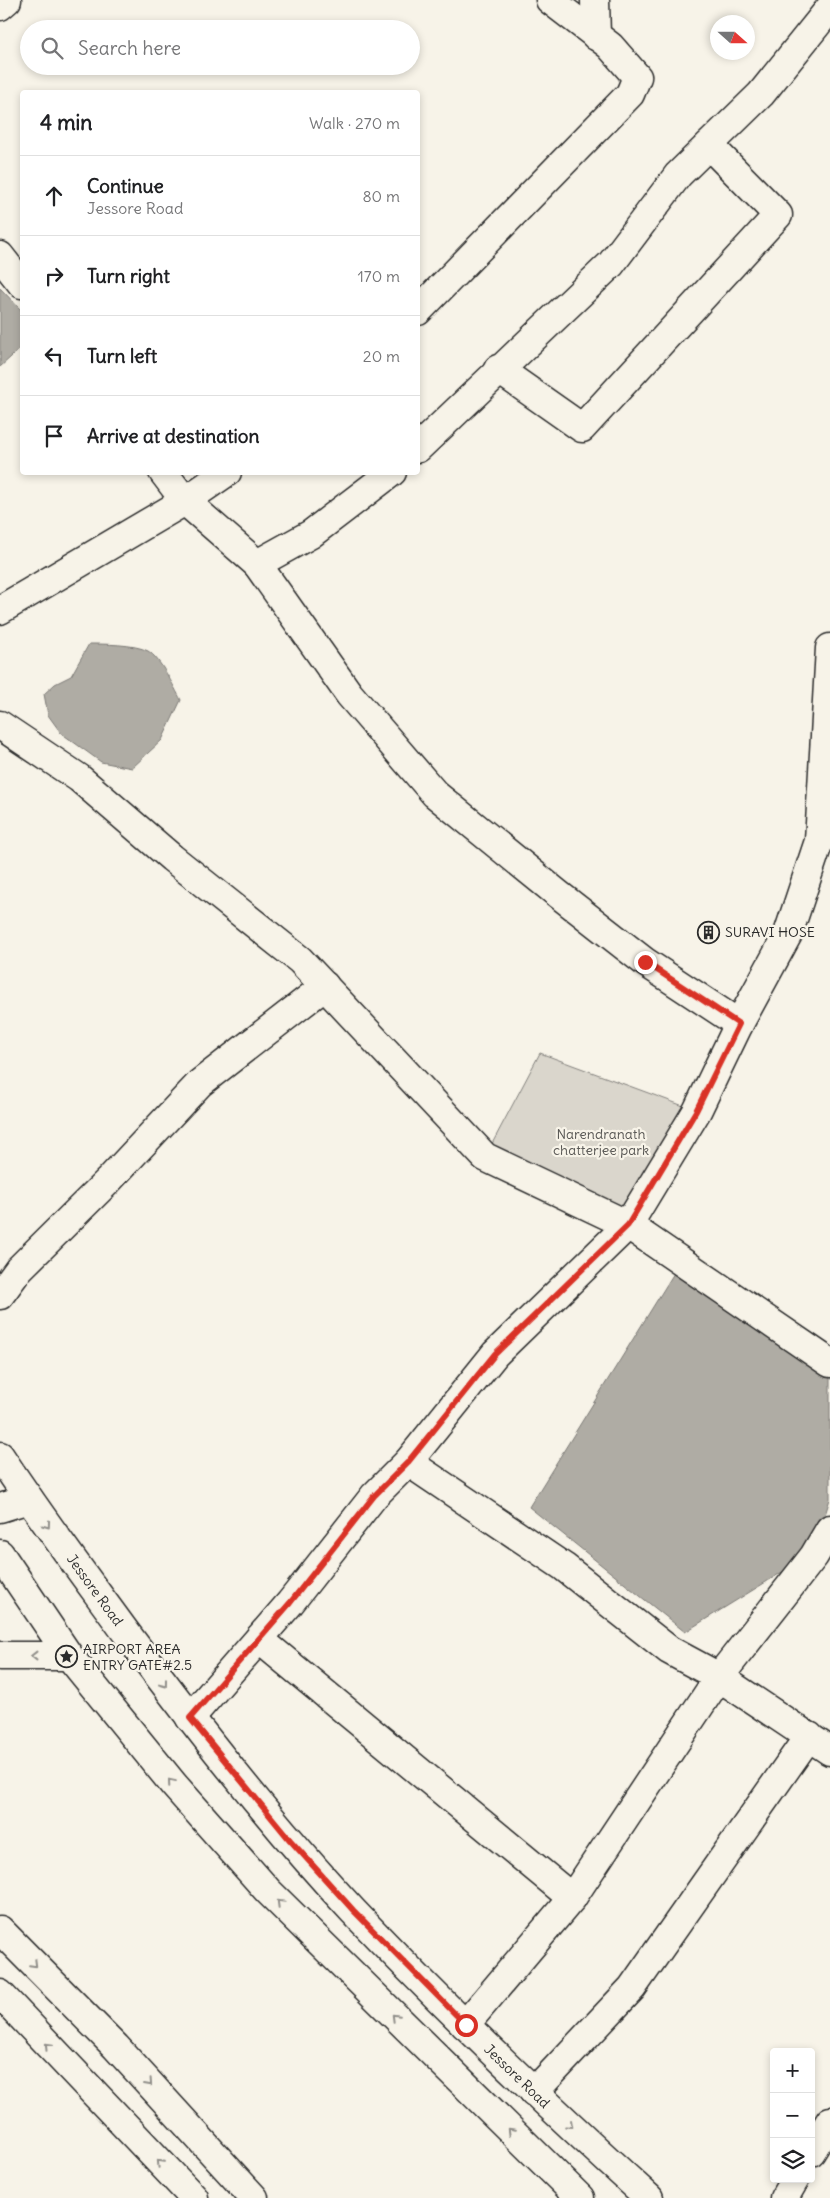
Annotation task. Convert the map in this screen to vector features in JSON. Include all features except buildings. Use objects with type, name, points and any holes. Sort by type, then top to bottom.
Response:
[{"type":"street","points":[[0,6],[7,0]]},
{"type":"street","points":[[420,309],[630,94],[637,77],[610,46],[550,0]]},
{"type":"street","points":[[595,0],[596,36]]},
{"type":"street","points":[[420,446],[498,369],[611,264],[678,175],[761,94],[825,22]]},
{"type":"street","points":[[498,369],[582,428],[778,215],[709,145]]},
{"type":"street","points":[[0,256],[20,281]]},
{"type":"street","points":[[165,475],[185,501],[257,564],[349,694],[435,794],[645,962],[739,1024]]},
{"type":"street","points":[[0,610],[185,501],[223,475]]},
{"type":"street","points":[[257,564],[311,534],[388,475]]},
{"type":"street","points":[[190,1718],[290,1603],[374,1496],[408,1462],[495,1354],[628,1225],[696,1111],[739,1024],[788,934],[818,841],[830,648]]},
{"type":"street","points":[[0,725],[79,778],[172,858],[300,960],[485,1157],[628,1225],[830,1363]]},
{"type":"street","points":[[0,1295],[19,1269],[108,1181],[200,1082],[324,986]]},
{"type":"street","name":"Jessore Road","points":[[0,1456],[29,1499],[190,1718],[290,1840],[347,1903],[466,2025],[534,2092],[649,2198]]},
{"type":"street","points":[[408,1462],[564,1567],[669,1650],[719,1677],[820,1743],[632,1988],[534,2092]]},
{"type":"street","points":[[0,1508],[29,1499]]},
{"type":"street","points":[[466,2025],[572,1898],[719,1677],[822,1562],[830,1529]]},
{"type":"street","points":[[0,1554],[68,1656],[174,1785],[268,1891],[575,2195]]},
{"type":"street","points":[[259,1639],[572,1898]]},
{"type":"street","points":[[0,1656],[68,1656]]},
{"type":"street","points":[[0,1930],[116,2047],[254,2198]]},
{"type":"street","points":[[0,1994],[194,2198]]},
{"type":"street","points":[[815,2145],[830,2121]]},
{"type":"street","points":[[784,2198],[793,2183]]},
{"type":"green space","name":"Narendranath chatterjee park","points":[[540,1053],[697,1111],[628,1225],[485,1157]]},
{"type":"shaded area","points":[[0,288],[20,309],[20,349],[0,367]]},
{"type":"shaded area","points":[[89,644],[127,646],[148,651],[162,666],[181,700],[162,740],[132,768],[101,762],[61,733],[48,715],[44,694],[55,684],[71,676]]},
{"type":"shaded area","points":[[674,1273],[830,1378],[830,1499],[813,1553],[685,1632],[529,1507]]},
{"type":"place","name":"SURAVI HOSE","points":[[709,932]]},
{"type":"place","name":"AIRPORT AREA ENTRY GATE#2.5","points":[[67,1657]]},
{"type":"route","points":[[466,2025],[353,1910],[290,1840],[190,1718],[290,1603],[374,1496],[408,1462],[495,1354],[628,1225],[696,1111],[739,1024],[645,962]]}]
